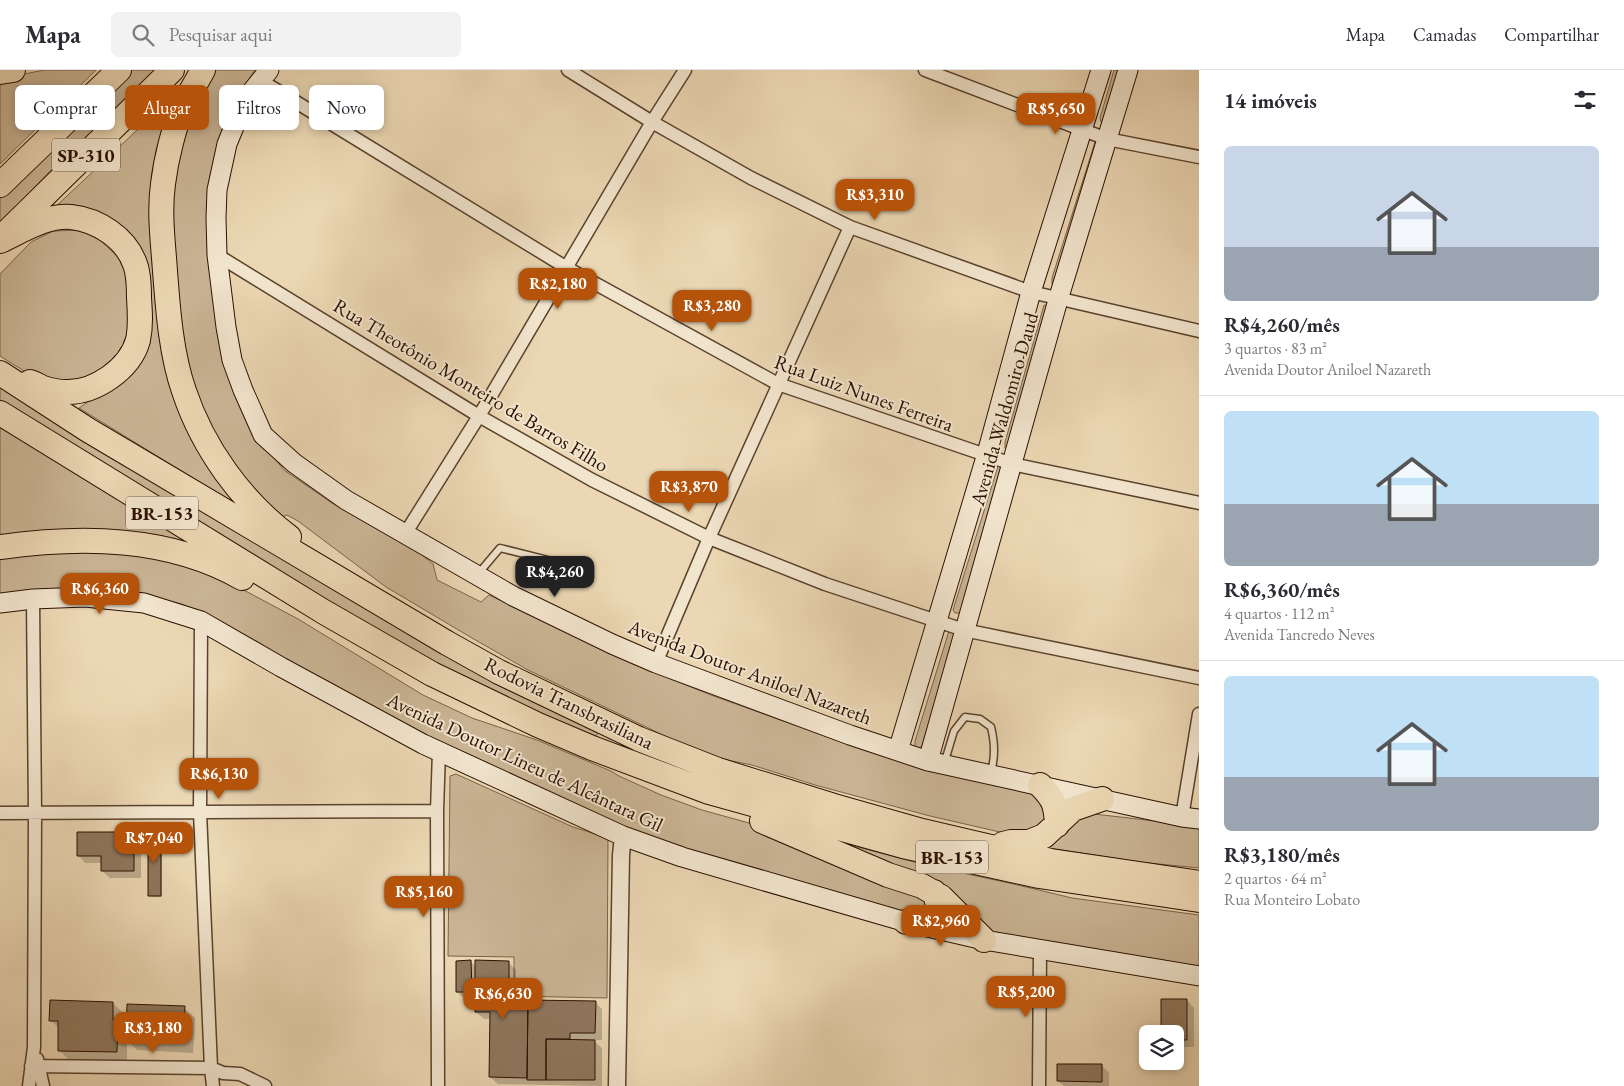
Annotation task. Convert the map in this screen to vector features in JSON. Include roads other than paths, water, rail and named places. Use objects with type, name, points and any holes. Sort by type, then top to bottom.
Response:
[{"type":"highway","points":[[0,72],[13,70]]},
{"type":"highway","name":"SP-310","points":[[0,185],[119,70]]},
{"type":"highway","name":"SP-310","points":[[0,240],[172,70]]},
{"type":"highway","points":[[203,70],[184,104],[171,142],[163,184],[161,224],[166,282],[173,341],[184,390],[199,426],[221,465],[249,500],[284,533],[315,556],[329,573]]},
{"type":"highway","points":[[0,240],[49,218],[70,217],[90,221],[109,230],[124,245],[135,264],[139,288],[141,321],[137,341],[128,360],[110,378],[88,388],[66,392],[42,388],[32,382],[9,378]]},
{"type":"highway","name":"Rodovia Transbrasiliana","points":[[9,378],[88,430],[447,643],[499,672],[639,739],[718,770],[922,831],[1051,861],[1199,883]]},
{"type":"highway","name":"Rodovia Transbrasiliana","points":[[0,413],[324,612],[432,674],[538,725],[592,748],[709,792],[903,846],[1020,872],[1199,900]]},
{"type":"highway","points":[[0,547],[96,540],[131,543],[173,550],[220,566],[276,597],[324,612]]},
{"type":"highway","points":[[1040,785],[1048,793],[1057,808],[1057,825]]},
{"type":"highway","points":[[709,792],[725,807],[784,829],[841,856],[934,892],[984,940]]},
{"type":"highway","points":[[992,847],[1011,842],[1029,842],[1044,836],[1073,809],[1102,799]]},
{"type":"highway","points":[[906,922],[933,919],[939,906],[934,892]]},
{"type":"main road","name":"Avenida Waldomiro Daud","points":[[898,751],[986,457],[1031,292],[1101,70]]},
{"type":"main road","name":"Avenida Waldomiro Daud","points":[[936,763],[964,630],[1058,300],[1128,70]]},
{"type":"main road","name":"Avenida Doutor Aniloel Nazareth","points":[[265,75],[245,100],[226,144],[218,190],[216,218],[217,255],[232,360],[243,390],[263,435],[294,463],[346,500],[513,596],[656,663],[841,732],[936,763],[1191,818]]},
{"type":"main road","name":"Avenida Doutor Lineu de Alcântara Gil","points":[[0,603],[32,599],[85,597],[144,603],[201,621],[281,667],[439,751],[623,836],[682,857],[906,922],[984,940],[1199,976]]},
{"type":"street","points":[[568,70],[652,122],[751,178],[850,227],[1031,292],[1058,300],[1199,331]]},
{"type":"street","points":[[405,534],[479,416],[652,122],[685,70]]},
{"type":"street","points":[[926,70],[1107,139],[1199,156]]},
{"type":"street","name":"Rua Luiz Nunes Ferreira","points":[[265,75],[567,268],[778,384],[986,457],[1199,503]]},
{"type":"street","points":[[656,663],[778,384],[850,227]]},
{"type":"street","name":"Rua Theotônio Monteiro de Barros Filho","points":[[217,255],[479,416],[592,480],[710,538],[825,584],[964,630],[1199,678]]},
{"type":"street","points":[[32,599],[35,813],[34,1047],[35,1066],[41,1086],[30,1086],[35,1066]]},
{"type":"street","points":[[201,621],[200,812],[213,1086]]},
{"type":"street","points":[[1191,818],[1199,714]]},
{"type":"street","points":[[438,1086],[439,751]]},
{"type":"street","points":[[0,813],[438,811]]},
{"type":"street","points":[[617,1086],[621,854],[623,836]]},
{"type":"street","points":[[1039,1086],[1040,950]]},
{"type":"street","points":[[35,1066],[211,1068],[223,1073],[240,1074],[265,1086]]},
{"type":"lane","points":[[478,575],[500,548],[552,561]]},
{"type":"lane","points":[[936,763],[954,731],[965,718],[980,719],[991,727],[995,743],[995,755],[990,774]]}]
